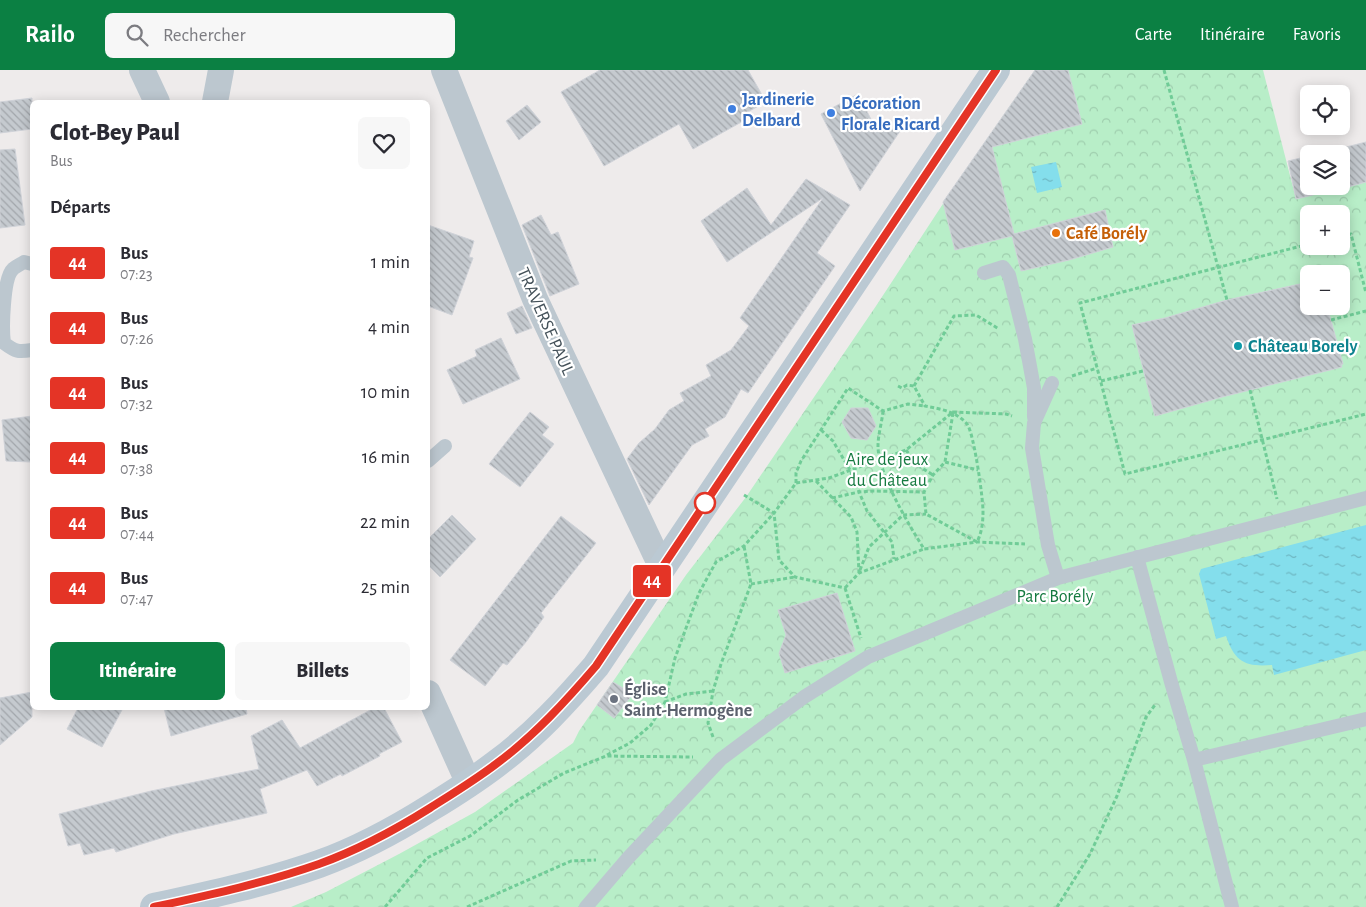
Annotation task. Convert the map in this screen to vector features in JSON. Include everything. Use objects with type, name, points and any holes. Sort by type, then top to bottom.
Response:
[{"type":"street","points":[[142,70],[156,100]]},
{"type":"street","points":[[215,100],[221,70]]},
{"type":"street","name":"TRAVERSE PAUL","points":[[444,70],[534,299],[661,566]]},
{"type":"street","points":[[154,907],[227,891],[319,864],[362,846],[397,828],[469,784],[498,763],[530,735],[571,694],[600,659],[996,70]]},
{"type":"street","points":[[430,697],[469,784]]},
{"type":"lane","points":[[30,264],[24,262],[12,269],[7,281],[2,332],[4,343],[19,352],[30,350]]},
{"type":"lane","points":[[984,273],[1003,267],[1009,275],[1025,339],[1034,388],[1032,448],[1048,545],[1058,578]]},
{"type":"lane","points":[[1034,423],[1052,383]]},
{"type":"lane","points":[[430,459],[445,446]]},
{"type":"lane","points":[[586,907],[628,858],[721,759],[804,697],[868,657],[1058,578],[1366,498]]},
{"type":"lane","points":[[1137,557],[1194,760],[1232,907]]},
{"type":"lane","points":[[1194,760],[1366,719]]},
{"type":"path","points":[[1164,70],[1227,300]]},
{"type":"path","points":[[1350,234],[1366,293]]},
{"type":"path","points":[[1300,246],[1080,303],[1125,474],[1366,414]]},
{"type":"path","points":[[1331,320],[1366,311]]},
{"type":"path","points":[[914,386],[954,316],[976,315],[1012,336],[1025,339]]},
{"type":"path","points":[[1101,381],[1143,370]]},
{"type":"path","points":[[898,386],[902,388],[907,385],[914,386]]},
{"type":"path","points":[[914,386],[925,406]]},
{"type":"path","points":[[385,907],[427,858],[470,836],[518,800],[564,773],[606,756],[630,742],[651,725],[665,702],[675,658],[700,593],[716,562],[744,546],[774,513],[796,483],[796,473],[801,461],[848,388],[883,411],[908,404],[953,412],[1006,414],[1034,423]]},
{"type":"path","points":[[1250,390],[1277,497]]},
{"type":"path","points":[[883,411],[878,445],[879,459],[904,515],[924,550]]},
{"type":"path","points":[[796,483],[830,478],[906,450],[953,412]]},
{"type":"path","points":[[926,514],[924,492],[933,475],[945,462],[947,439],[953,412]]},
{"type":"path","points":[[953,412],[968,425],[975,450],[983,511],[982,532],[977,542]]},
{"type":"path","points":[[821,430],[833,441],[850,470],[868,511],[892,542],[894,559]]},
{"type":"path","points":[[906,450],[917,464],[933,475]]},
{"type":"path","points":[[945,462],[978,470]]},
{"type":"path","points":[[816,480],[851,517],[856,532],[859,573]]},
{"type":"path","points":[[832,498],[859,492],[924,492]]},
{"type":"path","points":[[746,497],[774,513]]},
{"type":"path","points":[[774,513],[779,560],[795,577]]},
{"type":"path","points":[[845,588],[859,573],[869,547],[904,515],[926,514],[977,542]]},
{"type":"path","points":[[859,573],[894,559],[924,550],[977,542],[1004,543]]},
{"type":"path","points":[[606,756],[665,756],[721,759],[708,723],[713,691],[721,664],[751,584],[744,546]]},
{"type":"path","points":[[751,584],[795,577],[845,588]]},
{"type":"path","points":[[845,588],[868,657]]},
{"type":"path","points":[[1057,907],[1090,854],[1117,796],[1146,717],[1171,682]]},
{"type":"path","points":[[665,702],[686,694],[713,691]]},
{"type":"path","points":[[467,907],[571,861],[628,858]]},
{"type":"green space","name":"Parc Borély","points":[[1035,70],[1263,70],[1296,199],[1312,195],[1350,195],[1350,186],[1366,182],[1366,907],[291,907],[326,892],[475,812],[573,743],[579,731],[686,575],[746,497],[876,306],[954,187]]},
{"type":"water","points":[[1056,162],[1062,187],[1037,193],[1031,167]]},
{"type":"water","points":[[1366,525],[1366,650],[1274,675],[1272,665],[1248,664],[1237,657],[1229,645],[1226,636],[1216,639],[1199,574],[1201,569]]},
{"type":"building","points":[[600,70],[748,70],[766,102],[742,115],[745,120],[693,149],[679,124],[604,166],[561,92]]},
{"type":"building","points":[[1035,70],[1068,70],[1082,124],[992,147],[1014,234],[1105,210],[1113,247],[1021,271],[1012,236],[955,250],[943,202]]},
{"type":"building","points":[[858,94],[877,131],[902,128],[860,191],[821,114]]},
{"type":"building","points":[[32,98],[30,100],[30,129],[0,133],[0,102]]},
{"type":"building","points":[[527,105],[541,122],[519,140],[506,121]]},
{"type":"building","points":[[1366,142],[1366,182],[1350,186],[1350,146]]},
{"type":"building","points":[[15,149],[25,225],[0,228],[0,150]]},
{"type":"building","points":[[1300,158],[1300,195],[1312,195],[1296,199],[1288,161]]},
{"type":"building","points":[[806,179],[850,205],[817,253],[835,266],[748,393],[741,389],[725,417],[705,429],[709,436],[692,445],[649,505],[627,459],[639,443],[655,429],[669,410],[684,401],[680,393],[711,376],[706,365],[731,350],[749,326],[740,318],[823,198],[727,262],[701,221],[747,188],[771,225]]},
{"type":"building","points":[[541,215],[551,235],[558,232],[579,284],[550,296],[522,225]]},
{"type":"building","points":[[430,226],[474,241],[469,257],[473,258],[452,315],[430,307]]},
{"type":"building","name":"Château Borely","points":[[1300,284],[1300,315],[1329,315],[1343,364],[1341,365],[1342,367],[1155,416],[1132,325],[1165,318],[1227,300]]},
{"type":"building","points":[[522,306],[532,328],[516,334],[507,313]]},
{"type":"building","points":[[501,338],[520,379],[463,404],[447,370],[477,356],[475,350]]},
{"type":"building","points":[[851,408],[868,408],[876,426],[867,440],[851,438],[842,422]]},
{"type":"building","points":[[530,412],[549,427],[542,435],[554,444],[520,487],[489,464]]},
{"type":"building","points":[[30,416],[30,462],[6,461],[2,420]]},
{"type":"building","points":[[452,515],[476,539],[440,577],[430,567],[430,537]]},
{"type":"building","points":[[561,516],[596,543],[541,613],[544,617],[526,642],[507,665],[503,663],[485,686],[450,660]]},
{"type":"building","points":[[837,593],[855,651],[785,673],[779,653],[786,635],[778,610]]},
{"type":"building","name":"Église Saint-Hermogène","points":[[613,682],[633,694],[614,718],[597,705]]},
{"type":"building","points":[[30,692],[32,717],[0,745],[0,698]]},
{"type":"building","points":[[77,710],[122,710],[102,747],[67,729]]},
{"type":"building","points":[[164,710],[246,710],[247,714],[171,736]]},
{"type":"building","points":[[370,710],[385,710],[402,742],[342,776],[341,774],[317,786],[307,770],[260,789],[267,813],[174,834],[116,852],[114,848],[84,855],[80,843],[68,846],[59,814],[151,791],[259,769],[251,736],[282,720],[300,748]]},
{"type":"bus line","name":"44","points":[[154,907],[227,891],[319,864],[362,846],[397,828],[469,784],[498,763],[530,735],[596,666],[661,566],[996,70]]},
{"type":"place","name":"Jardinerie Delbard","points":[[732,109]]},
{"type":"place","name":"Décoration Florale Ricard","points":[[831,113]]},
{"type":"place","name":"Café Borély","points":[[1056,233]]},
{"type":"place","name":"Château Borely","points":[[1238,346]]},
{"type":"place","name":"Église Saint-Hermogène","points":[[614,699]]},
{"type":"park label","name":"Aire de jeux du Château","points":[[887,469]]}]
